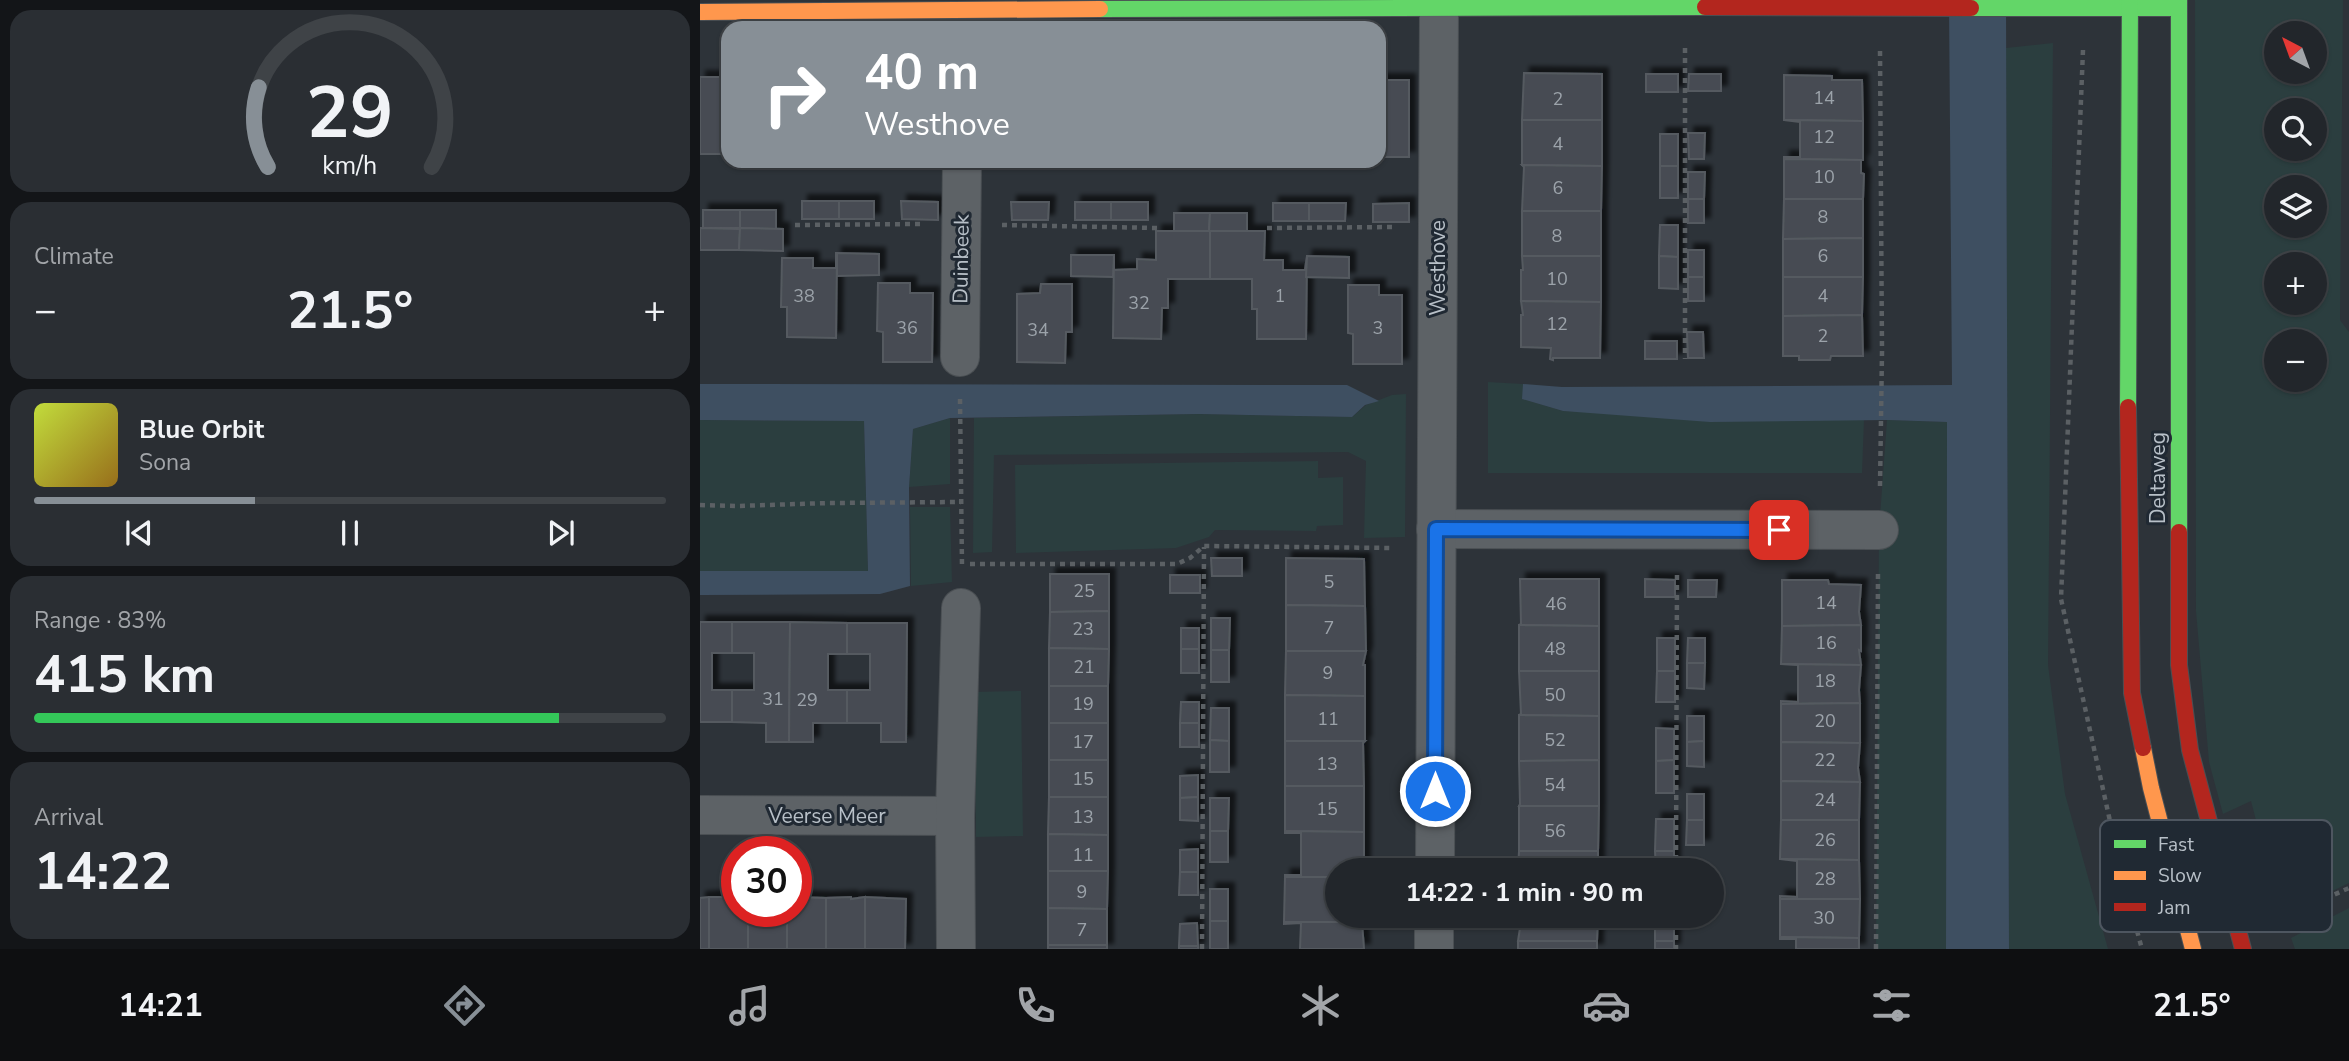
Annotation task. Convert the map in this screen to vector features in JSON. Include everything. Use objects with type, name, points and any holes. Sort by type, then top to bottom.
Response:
[{"type":"street","name":"Deltaweg","points":[[2130,4],[2128,478],[2132,692],[2159,820]]},
{"type":"street","points":[[700,12],[963,20],[1439,7],[2033,8],[2179,4]]},
{"type":"street","name":"Deltaweg","points":[[2179,4],[2179,665],[2190,750],[2209,820]]},
{"type":"street","name":"Westhove","points":[[1435,858],[1439,7]]},
{"type":"street","name":"Duinbeek","points":[[960,356],[962,168]]},
{"type":"street","points":[[1436,529],[1879,530]]},
{"type":"street","points":[[956,949],[955,816],[961,608]]},
{"type":"street","name":"Veerse Meer","points":[[700,815],[955,816]]},
{"type":"street","points":[[1434,928],[1434,949]]},
{"type":"street","name":"Deltaweg","points":[[2189,932],[2193,949]]},
{"type":"street","name":"Deltaweg","points":[[2238,932],[2243,949]]},
{"type":"path","points":[[1685,7],[1685,359]]},
{"type":"path","points":[[1876,949],[1882,352],[1880,7]]},
{"type":"path","points":[[1267,228],[1438,227]]},
{"type":"path","points":[[961,446],[961,608]]},
{"type":"path","points":[[700,505],[961,502]]},
{"type":"path","points":[[962,564],[1177,564],[1190,558],[1204,546],[1402,548],[1436,529]]},
{"type":"path","points":[[1676,858],[1676,616],[1679,529]]},
{"type":"path","points":[[1202,949],[1204,546]]},
{"type":"path","points":[[1676,928],[1676,949]]},
{"type":"shaded area","points":[[2195,0],[2343,0],[2340,320],[2349,332],[2349,883],[2332,891],[2332,820],[2256,820],[2251,801],[2223,814],[2209,762],[2196,611]]},
{"type":"shaded area","points":[[2053,43],[2048,665],[2065,794],[2100,920],[2100,932],[2103,932],[2108,949],[2009,949],[2006,48]]},
{"type":"shaded area","points":[[1488,382],[1523,384],[1523,399],[1563,411],[1864,420],[1862,473],[1488,473]]},
{"type":"shaded area","points":[[1406,394],[1405,537],[1364,538],[1366,461],[1348,452],[994,455],[992,552],[973,553],[974,418],[1199,414],[1352,417],[1366,405],[1392,395]]},
{"type":"shaded area","points":[[950,418],[950,484],[909,487],[913,429]]},
{"type":"shaded area","points":[[700,420],[864,421],[868,571],[700,571]]},
{"type":"shaded area","points":[[1887,420],[1947,422],[1946,949],[1876,949],[1879,530]]},
{"type":"shaded area","points":[[1318,461],[1318,478],[1343,477],[1343,525],[1317,526],[1316,531],[1215,530],[1209,537],[1176,548],[1016,553],[1015,465]]},
{"type":"shaded area","points":[[910,507],[950,507],[952,582],[911,586]]},
{"type":"shaded area","points":[[1021,691],[1023,836],[976,837],[974,692]]},
{"type":"shaded area","points":[[2349,908],[2349,949],[2295,949],[2291,938],[2303,932],[2332,932],[2332,917]]},
{"type":"water","points":[[1949,0],[2006,0],[2009,949],[1946,949],[1947,422],[1710,422],[1563,411],[1522,399],[1523,384],[1562,387],[1952,385]]},
{"type":"water","points":[[700,384],[1347,385],[1379,401],[1365,405],[1352,417],[1199,414],[950,418],[913,429],[909,488],[910,586],[880,594],[700,595],[700,571],[868,571],[864,421],[700,420]]},
{"type":"building","points":[[1524,73],[1602,74],[1602,120],[1522,120]]},
{"type":"building","points":[[1646,74],[1678,74],[1678,92],[1646,92]]},
{"type":"building","points":[[1689,74],[1721,74],[1721,91],[1688,91]]},
{"type":"building","points":[[1784,75],[1862,80],[1863,121],[1784,120]]},
{"type":"building","points":[[700,77],[721,77],[721,154],[700,154]]},
{"type":"building","points":[[1386,80],[1409,80],[1409,157],[1386,157]]},
{"type":"building","points":[[1522,120],[1602,120],[1602,166],[1522,165]]},
{"type":"building","points":[[1784,120],[1863,121],[1863,160],[1784,159],[1800,157],[1800,122]]},
{"type":"building","points":[[1688,133],[1705,133],[1704,159],[1689,159]]},
{"type":"building","points":[[1660,134],[1678,134],[1678,166],[1660,166]]},
{"type":"building","points":[[1784,159],[1863,160],[1863,199],[1784,199]]},
{"type":"building","points":[[1522,165],[1602,166],[1601,211],[1522,211]]},
{"type":"building","points":[[1660,166],[1678,166],[1678,198],[1660,198]]},
{"type":"building","points":[[1688,172],[1705,172],[1704,199],[1688,199]]},
{"type":"building","points":[[1688,199],[1704,199],[1704,223],[1688,223]]},
{"type":"building","points":[[1784,199],[1863,199],[1863,238],[1783,239]]},
{"type":"building","points":[[802,201],[839,201],[839,219],[802,219]]},
{"type":"building","points":[[839,201],[874,201],[874,219],[839,219]]},
{"type":"building","points":[[901,201],[938,202],[938,220],[902,219]]},
{"type":"building","points":[[1011,202],[1049,202],[1048,220],[1012,220]]},
{"type":"building","points":[[1075,202],[1111,202],[1111,220],[1075,220]]},
{"type":"building","points":[[1111,202],[1148,202],[1148,220],[1111,220]]},
{"type":"building","points":[[1273,203],[1309,203],[1309,221],[1273,221]]},
{"type":"building","points":[[1309,203],[1346,203],[1345,221],[1309,221]]},
{"type":"building","points":[[1409,203],[1409,222],[1373,222],[1373,204]]},
{"type":"building","points":[[703,210],[740,210],[740,228],[703,228]]},
{"type":"building","points":[[740,210],[776,210],[776,229],[740,228]]},
{"type":"building","points":[[1522,211],[1601,211],[1601,256],[1522,256]]},
{"type":"building","points":[[1174,213],[1210,213],[1209,231],[1174,231]]},
{"type":"building","points":[[1210,213],[1247,213],[1247,231],[1209,231]]},
{"type":"building","points":[[1660,225],[1678,225],[1678,257],[1659,256]]},
{"type":"building","points":[[700,228],[740,229],[739,250],[700,250]]},
{"type":"building","points":[[740,228],[783,229],[783,251],[739,250]]},
{"type":"building","points":[[1156,231],[1210,231],[1210,279],[1168,279],[1168,308],[1162,308],[1161,339],[1113,338],[1114,255],[1114,270],[1137,269],[1137,259],[1156,260]]},
{"type":"building","points":[[1210,231],[1265,231],[1264,260],[1283,260],[1283,270],[1305,270],[1307,256],[1306,339],[1257,339],[1257,309],[1252,309],[1252,279],[1210,279]]},
{"type":"building","points":[[1863,238],[1863,277],[1783,277],[1783,239]]},
{"type":"building","points":[[1688,250],[1704,250],[1704,277],[1688,277]]},
{"type":"building","points":[[837,253],[836,338],[787,337],[787,307],[781,307],[782,258],[813,258],[813,268],[836,268]]},
{"type":"building","points":[[837,253],[879,254],[879,275],[837,276]]},
{"type":"building","points":[[1071,255],[1114,255],[1113,277],[1071,276]]},
{"type":"building","points":[[1307,256],[1349,257],[1349,278],[1306,277]]},
{"type":"building","points":[[1522,256],[1601,256],[1601,302],[1521,301]]},
{"type":"building","points":[[1659,256],[1678,257],[1678,289],[1659,288]]},
{"type":"building","points":[[1688,277],[1704,277],[1704,301],[1688,301]]},
{"type":"building","points":[[1783,277],[1863,277],[1862,315],[1783,316]]},
{"type":"building","points":[[878,283],[910,283],[910,293],[933,293],[932,362],[883,362],[883,332],[877,331]]},
{"type":"building","points":[[1041,284],[1072,284],[1072,332],[1066,332],[1065,363],[1017,362],[1017,294],[1040,293]]},
{"type":"building","points":[[1348,285],[1379,285],[1379,295],[1402,295],[1402,364],[1353,364],[1353,334],[1348,333]]},
{"type":"building","points":[[1521,301],[1601,302],[1600,358],[1553,360],[1550,359],[1551,348],[1521,347]]},
{"type":"building","points":[[1862,315],[1863,356],[1799,360],[1799,356],[1783,356],[1783,316]]},
{"type":"building","points":[[1687,332],[1703,332],[1704,358],[1688,358]]},
{"type":"building","points":[[1645,341],[1677,341],[1677,359],[1645,359]]},
{"type":"building","points":[[1211,558],[1242,558],[1242,576],[1212,576]]},
{"type":"building","points":[[1286,558],[1364,559],[1365,606],[1286,605]]},
{"type":"building","points":[[1050,574],[1109,574],[1109,611],[1050,612]]},
{"type":"building","points":[[1170,575],[1200,575],[1200,593],[1170,593]]},
{"type":"building","points":[[1520,579],[1599,579],[1599,626],[1519,625]]},
{"type":"building","points":[[1645,579],[1675,580],[1675,597],[1645,597]]},
{"type":"building","points":[[1688,580],[1717,580],[1716,597],[1688,597]]},
{"type":"building","points":[[1782,580],[1828,580],[1829,584],[1861,585],[1861,625],[1782,626]]},
{"type":"building","points":[[1286,605],[1365,606],[1366,651],[1286,651]]},
{"type":"building","points":[[1109,611],[1109,649],[1049,648],[1050,612]]},
{"type":"building","points":[[1211,618],[1230,618],[1229,650],[1211,650]]},
{"type":"building","points":[[700,622],[732,622],[732,653],[712,653],[712,690],[732,690],[732,722],[700,722]]},
{"type":"building","points":[[732,622],[790,622],[789,742],[766,742],[766,723],[732,722],[732,690],[754,690],[754,653],[732,653]]},
{"type":"building","points":[[790,622],[847,623],[847,654],[828,654],[828,690],[847,690],[847,723],[813,723],[813,742],[789,742]]},
{"type":"building","points":[[847,623],[907,623],[906,742],[881,742],[881,723],[847,723],[847,690],[870,690],[870,654],[847,654]]},
{"type":"building","points":[[1519,625],[1599,626],[1599,671],[1519,671]]},
{"type":"building","points":[[1861,625],[1861,665],[1781,664],[1782,626]]},
{"type":"building","points":[[1181,628],[1199,628],[1199,649],[1181,649]]},
{"type":"building","points":[[1657,638],[1675,638],[1675,671],[1657,671]]},
{"type":"building","points":[[1688,638],[1705,638],[1705,663],[1687,663]]},
{"type":"building","points":[[1049,648],[1109,649],[1108,686],[1049,686]]},
{"type":"building","points":[[1181,649],[1199,649],[1199,673],[1181,673]]},
{"type":"building","points":[[1211,650],[1229,650],[1229,682],[1211,682]]},
{"type":"building","points":[[1286,651],[1366,651],[1363,665],[1365,696],[1285,695]]},
{"type":"building","points":[[1687,663],[1705,663],[1704,689],[1687,688]]},
{"type":"building","points":[[1781,664],[1861,665],[1860,703],[1781,704],[1781,701],[1798,702],[1798,665]]},
{"type":"building","points":[[1519,671],[1599,671],[1599,716],[1519,715]]},
{"type":"building","points":[[1657,671],[1675,671],[1675,702],[1656,702]]},
{"type":"building","points":[[1049,686],[1108,686],[1108,723],[1049,723]]},
{"type":"building","points":[[1285,695],[1365,696],[1365,741],[1285,741]]},
{"type":"building","points":[[1181,702],[1199,702],[1199,723],[1180,723]]},
{"type":"building","points":[[1860,703],[1860,743],[1781,742],[1781,704]]},
{"type":"building","points":[[1211,708],[1229,708],[1229,741],[1210,740]]},
{"type":"building","points":[[1519,715],[1599,716],[1599,760],[1519,761]]},
{"type":"building","points":[[1687,716],[1704,716],[1704,741],[1687,742]]},
{"type":"building","points":[[1049,723],[1108,723],[1108,760],[1049,760]]},
{"type":"building","points":[[1180,723],[1199,723],[1199,747],[1180,747]]},
{"type":"building","points":[[1656,728],[1674,729],[1674,760],[1656,761]]},
{"type":"building","points":[[1210,740],[1229,741],[1229,772],[1210,772]]},
{"type":"building","points":[[1285,741],[1365,741],[1364,786],[1285,786]]},
{"type":"building","points":[[1704,741],[1704,767],[1687,766],[1687,742]]},
{"type":"building","points":[[1781,742],[1860,743],[1860,782],[1781,781]]},
{"type":"building","points":[[1049,760],[1108,760],[1108,797],[1049,797]]},
{"type":"building","points":[[1599,760],[1599,806],[1519,806],[1519,761]]},
{"type":"building","points":[[1674,760],[1674,793],[1656,793],[1656,761]]},
{"type":"building","points":[[1198,775],[1198,797],[1180,798],[1180,776]]},
{"type":"building","points":[[1781,781],[1860,782],[1859,820],[1781,820]]},
{"type":"building","points":[[1285,786],[1364,786],[1364,832],[1285,831]]},
{"type":"building","points":[[1687,794],[1704,794],[1704,820],[1687,820]]},
{"type":"building","points":[[1049,797],[1108,797],[1108,835],[1048,834]]},
{"type":"building","points":[[1198,797],[1198,821],[1180,820],[1180,798]]},
{"type":"building","points":[[1210,798],[1229,798],[1228,831],[1210,831]]},
{"type":"building","points":[[1519,806],[1599,806],[1598,851],[1519,851]]},
{"type":"building","points":[[1656,819],[1674,819],[1674,851],[1655,851]]},
{"type":"building","points":[[1687,820],[1704,820],[1704,845],[1686,845]]},
{"type":"building","points":[[1781,820],[1859,820],[1859,860],[1780,859]]},
{"type":"building","points":[[1210,831],[1228,831],[1228,862],[1210,862]]},
{"type":"building","points":[[1364,832],[1364,858],[1325,858],[1325,877],[1285,877],[1301,875],[1301,833],[1285,833]]},
{"type":"building","points":[[1048,834],[1108,835],[1108,871],[1048,871]]},
{"type":"building","points":[[1198,849],[1198,872],[1180,872],[1180,850]]},
{"type":"building","points":[[1519,851],[1598,851],[1598,858],[1519,858]]},
{"type":"building","points":[[1655,851],[1674,851],[1674,858],[1655,858]]},
{"type":"building","points":[[1780,859],[1859,860],[1860,899],[1780,899],[1780,896],[1797,897],[1797,861]]},
{"type":"building","points":[[1048,871],[1108,871],[1107,909],[1048,908]]},
{"type":"building","points":[[1180,872],[1198,872],[1198,895],[1179,895]]},
{"type":"building","points":[[1285,877],[1325,877],[1325,922],[1284,922]]},
{"type":"building","points":[[1210,889],[1228,889],[1228,921],[1210,921]]},
{"type":"building","points":[[709,897],[721,897],[721,927],[748,927],[748,949],[709,949]]},
{"type":"building","points":[[709,897],[709,949],[700,949],[700,898]]},
{"type":"building","points":[[865,897],[865,949],[826,949],[826,898]]},
{"type":"building","points":[[865,897],[906,899],[905,949],[865,949]]},
{"type":"building","points":[[812,898],[826,898],[826,949],[787,949],[787,927],[812,927]]},
{"type":"building","points":[[1780,899],[1860,899],[1859,938],[1780,937]]},
{"type":"building","points":[[1048,908],[1107,909],[1107,945],[1048,945]]},
{"type":"building","points":[[1210,921],[1228,921],[1228,949],[1210,949]]},
{"type":"building","points":[[1284,922],[1325,922],[1325,928],[1362,928],[1364,949],[1300,949],[1301,923]]},
{"type":"building","points":[[1197,923],[1198,946],[1179,946],[1180,924]]},
{"type":"building","points":[[748,927],[787,927],[787,949],[748,949]]},
{"type":"building","points":[[1520,928],[1598,928],[1597,941],[1518,941]]},
{"type":"building","points":[[1655,928],[1674,928],[1674,941],[1655,941]]},
{"type":"building","points":[[1780,937],[1859,938],[1859,949],[1796,949],[1796,939]]},
{"type":"building","points":[[1518,941],[1597,941],[1597,949],[1518,949]]},
{"type":"building","points":[[1655,941],[1674,941],[1674,949],[1655,949]]},
{"type":"building","points":[[1048,945],[1107,945],[1107,949],[1048,949]]},
{"type":"building","points":[[1179,946],[1198,946],[1198,949],[1179,949]]},
{"type":"traffic: fast","points":[[2128,407],[2130,0]]},
{"type":"traffic: fast","points":[[2179,0],[2179,532]]},
{"type":"traffic: fast","points":[[1100,9],[1705,7]]},
{"type":"traffic: fast","points":[[1971,8],[2179,8]]},
{"type":"traffic: slow","points":[[700,12],[1100,9]]},
{"type":"traffic: slow","points":[[2143,748],[2159,820]]},
{"type":"traffic: slow","points":[[2189,932],[2193,949]]},
{"type":"traffic: jam","points":[[1705,7],[1971,8]]},
{"type":"traffic: jam","points":[[2128,407],[2132,693],[2143,748]]},
{"type":"traffic: jam","points":[[2179,532],[2179,665],[2190,750],[2209,820]]},
{"type":"traffic: jam","points":[[2238,932],[2243,949]]},
{"type":"route","points":[[1435,791],[1436,529],[1779,530]]}]
